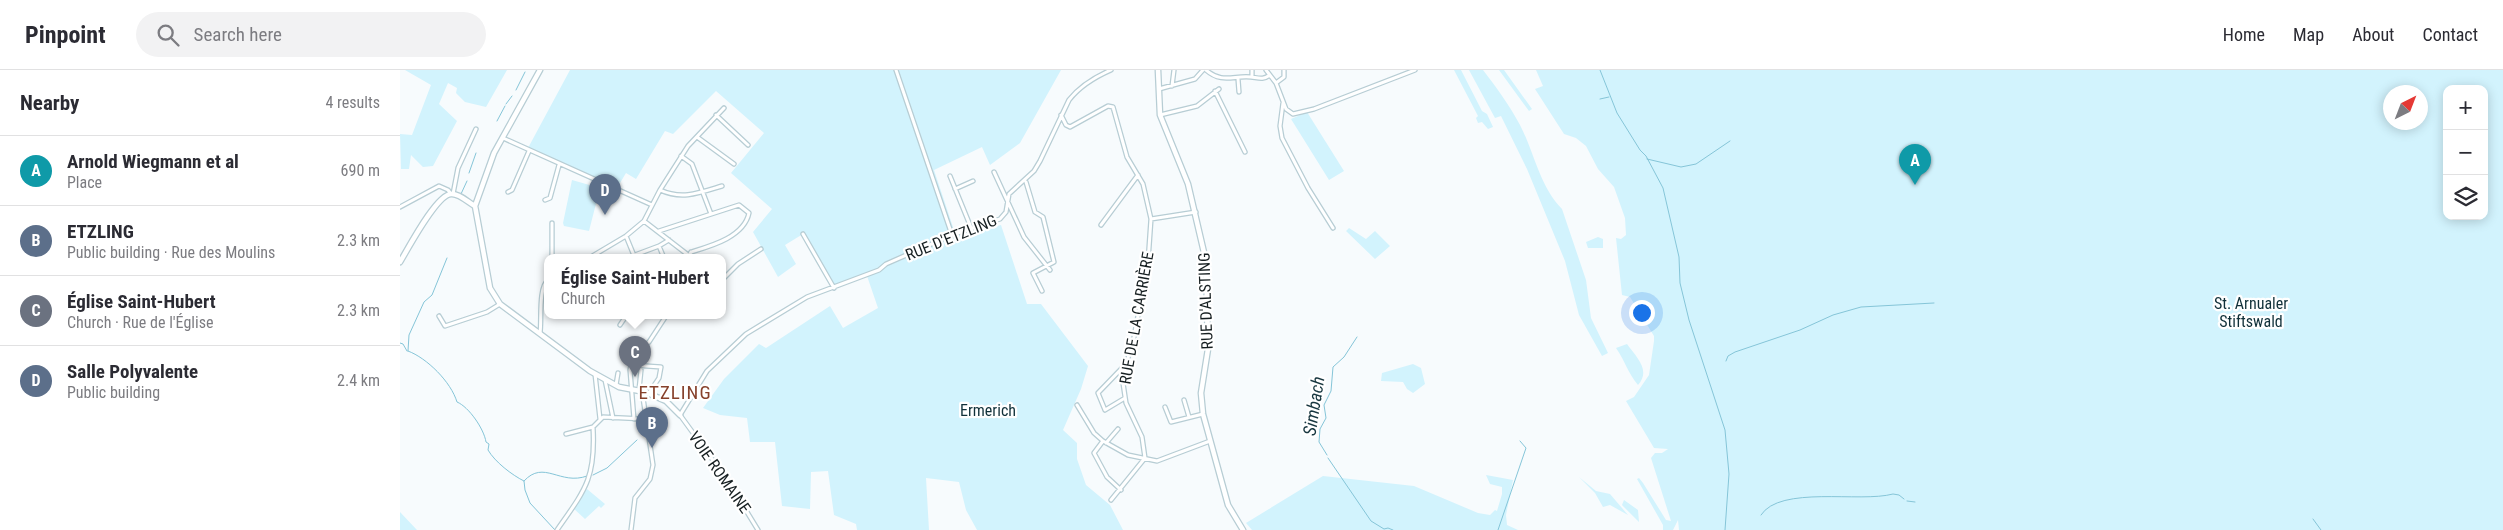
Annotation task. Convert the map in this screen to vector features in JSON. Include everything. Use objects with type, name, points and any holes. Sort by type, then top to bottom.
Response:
[{"type":"street","points":[[540,70],[488,166],[475,206],[490,288],[500,304],[595,374],[616,385],[640,391],[666,401],[680,415]]},
{"type":"street","points":[[896,70],[952,235]]},
{"type":"street","name":"RUE D'ETZLING","points":[[680,415],[707,371],[751,330],[807,297],[879,270],[886,264],[952,235],[972,230],[1000,219],[1006,212],[1007,200],[1018,184],[1034,170],[1046,151],[1061,114],[1075,92],[1097,76],[1111,70]]},
{"type":"street","name":"RUE D'ALSTING","points":[[1158,70],[1160,115],[1184,171],[1196,212],[1207,269],[1208,349],[1201,393],[1203,414],[1228,505],[1243,530]]},
{"type":"street","points":[[1172,86],[1174,70]]},
{"type":"street","points":[[1158,89],[1196,79],[1204,70],[1222,81],[1252,77],[1263,79],[1270,75]]},
{"type":"street","points":[[1252,70],[1252,77]]},
{"type":"street","points":[[1266,70],[1276,83],[1288,113],[1295,114],[1415,70]]},
{"type":"street","points":[[1276,83],[1284,78],[1284,70]]},
{"type":"street","points":[[1238,79],[1239,92]]},
{"type":"street","points":[[1160,115],[1197,106],[1219,89]]},
{"type":"street","points":[[1215,91],[1245,152]]},
{"type":"street","points":[[1283,102],[1280,126],[1282,138],[1308,188],[1334,228]]},
{"type":"street","name":"RUE DE LA CARRIÈRE","points":[[1061,114],[1066,125],[1070,127],[1108,106],[1113,108],[1127,157],[1143,184],[1151,219],[1148,262],[1132,348],[1125,365],[1123,383],[1124,398],[1142,437],[1145,458]]},
{"type":"street","points":[[595,254],[626,236],[644,221],[660,190],[682,156],[724,108]]},
{"type":"street","points":[[716,115],[748,145]]},
{"type":"street","points":[[452,194],[458,168],[476,129]]},
{"type":"street","points":[[697,137],[734,164]]},
{"type":"street","points":[[503,138],[559,165],[652,205]]},
{"type":"street","points":[[508,192],[512,190],[529,151]]},
{"type":"street","points":[[682,156],[692,164],[711,214]]},
{"type":"street","points":[[545,200],[550,198],[559,165]]},
{"type":"street","points":[[994,172],[1024,237],[1048,269]]},
{"type":"street","points":[[1102,225],[1138,175]]},
{"type":"street","points":[[950,176],[972,230]]},
{"type":"street","points":[[955,189],[973,180]]},
{"type":"street","points":[[1026,182],[1035,212],[1043,217],[1054,262],[1048,269],[1033,273],[1042,291]]},
{"type":"street","points":[[400,207],[439,186],[475,206]]},
{"type":"street","points":[[660,190],[674,196],[722,186]]},
{"type":"street","points":[[400,262],[432,211],[446,195],[452,194]]},
{"type":"street","points":[[659,231],[739,205],[749,212],[748,218],[729,238],[691,252],[691,254]]},
{"type":"street","points":[[1151,219],[1196,212]]},
{"type":"street","points":[[644,221],[686,254]]},
{"type":"street","points":[[552,223],[552,254]]},
{"type":"street","points":[[803,234],[834,288]]},
{"type":"street","points":[[626,236],[634,254]]},
{"type":"street","points":[[640,254],[669,240]]},
{"type":"street","points":[[659,246],[662,254]]},
{"type":"street","points":[[726,276],[738,264],[761,249]]},
{"type":"street","points":[[540,334],[544,283]]},
{"type":"street","points":[[439,316],[445,326],[486,312],[500,304]]},
{"type":"street","points":[[620,325],[624,319]]},
{"type":"street","points":[[634,419],[630,370],[634,355],[649,342],[664,319]]},
{"type":"street","points":[[632,365],[648,364],[661,367],[659,378],[649,394]]},
{"type":"street","points":[[1124,398],[1105,410],[1098,393],[1125,365]]},
{"type":"street","points":[[631,530],[636,498],[650,479],[653,465],[640,391],[641,370]]},
{"type":"street","points":[[616,385],[618,373]]},
{"type":"street","points":[[595,374],[600,419]]},
{"type":"street","points":[[605,380],[613,418]]},
{"type":"street","points":[[1184,400],[1190,417]]},
{"type":"street","points":[[1078,405],[1086,423],[1105,442],[1128,455],[1157,461],[1210,441]]},
{"type":"street","points":[[1165,407],[1171,422],[1203,414]]},
{"type":"street","name":"VOIE ROMAINE","points":[[680,415],[728,482],[758,530]]},
{"type":"street","points":[[566,434],[593,427],[600,419],[644,420]]},
{"type":"street","points":[[557,530],[587,485],[591,474],[593,427]]},
{"type":"street","points":[[1118,430],[1094,452],[1107,477],[1121,490]]},
{"type":"street","points":[[1111,500],[1145,458]]},
{"type":"green space","points":[[405,70],[507,70],[486,107],[465,102],[456,93],[457,88],[448,83],[439,104],[457,121],[433,166],[423,167],[411,155],[409,169],[401,169],[400,134],[412,135],[431,85]]},
{"type":"green space","name":"Ermerich","points":[[570,70],[1061,70],[1020,143],[990,165],[982,147],[934,170],[956,236],[1001,225],[1027,304],[1041,304],[1088,366],[1081,389],[1063,430],[1077,443],[1077,459],[1086,485],[1110,505],[1123,530],[977,530],[966,510],[959,482],[926,478],[929,530],[857,530],[856,524],[834,515],[828,471],[811,472],[810,509],[782,506],[775,442],[750,442],[747,418],[720,415],[703,408],[724,379],[759,344],[766,348],[830,306],[843,328],[878,308],[866,273],[834,288],[803,234],[785,245],[796,264],[778,277],[753,232],[772,209],[731,173],[764,133],[716,91],[673,134],[665,131],[636,179],[626,173],[617,188],[528,148]]},
{"type":"green space","points":[[1454,70],[1461,70],[1482,111],[1487,114],[1493,127],[1488,129],[1482,122],[1478,123],[1476,118],[1478,116]]},
{"type":"green space","points":[[1469,70],[1483,70],[1507,104],[1525,135],[1548,190],[1562,209],[1586,280],[1591,318],[1608,353],[1602,356],[1579,315],[1565,261],[1527,169],[1501,116],[1495,118]]},
{"type":"green space","points":[[1499,70],[1504,70],[1532,109],[1529,111]]},
{"type":"green space","name":"St. Arnualer Stiftswald","points":[[1536,70],[2503,70],[2503,530],[1679,530],[1678,520],[1673,530],[1663,530],[1663,525],[1637,479],[1639,478],[1643,483],[1666,520],[1671,521],[1651,458],[1655,453],[1662,453],[1668,449],[1654,448],[1626,401],[1634,397],[1649,375],[1654,336],[1630,297],[1622,295],[1616,238],[1621,239],[1626,235],[1625,218],[1614,187],[1598,169],[1586,146],[1576,138],[1564,134],[1535,89],[1543,86]]},
{"type":"green space","points":[[1307,112],[1344,171],[1329,180],[1291,119]]},
{"type":"green space","points":[[572,180],[600,188],[589,231],[564,226],[563,223]]},
{"type":"green space","points":[[603,189],[610,191],[606,206],[600,204]]},
{"type":"green space","points":[[1349,228],[1366,239],[1375,231],[1390,246],[1375,259],[1346,231]]},
{"type":"green space","points":[[1598,237],[1603,239],[1603,248],[1588,248],[1586,242]]},
{"type":"green space","points":[[1627,344],[1643,369],[1642,380],[1638,385],[1616,348]]},
{"type":"green space","points":[[1413,364],[1421,368],[1425,384],[1413,393],[1407,389],[1403,382],[1381,381],[1382,373]]},
{"type":"green space","points":[[1486,475],[1513,480],[1506,515],[1507,525],[1518,530],[1252,530],[1246,523],[1323,476],[1414,486],[1478,513],[1490,515],[1495,510],[1497,511],[1502,487],[1490,484]]},
{"type":"green space","points":[[1579,477],[1596,491],[1610,494],[1628,515],[1610,505],[1603,507],[1595,493]]},
{"type":"green space","points":[[587,489],[605,504],[601,508],[599,506],[585,519],[573,508]]},
{"type":"green space","points":[[1624,500],[1638,510],[1639,522],[1622,505]]},
{"type":"green space","points":[[400,512],[417,530],[400,530]]},
{"type":"waterway","points":[[1600,70],[1617,113],[1640,150],[1646,156],[1663,188],[1679,257],[1680,283],[1689,320],[1725,430],[1729,474],[1725,530]]},
{"type":"waterway","points":[[516,90],[525,72]]},
{"type":"waterway","points":[[506,104],[512,96]]},
{"type":"waterway","points":[[1600,99],[1609,97]]},
{"type":"waterway","points":[[497,121],[505,106]]},
{"type":"waterway","points":[[1647,159],[1681,167],[1696,164],[1730,141]]},
{"type":"waterway","points":[[469,173],[476,153]]},
{"type":"waterway","points":[[461,194],[467,181]]},
{"type":"waterway","points":[[408,351],[409,335],[424,302],[432,295],[447,258]]},
{"type":"waterway","points":[[1726,361],[1728,356],[1735,352],[1800,330],[1833,315],[1861,307],[1934,303]]},
{"type":"waterway","name":"Simbach","points":[[1327,455],[1319,442],[1320,429],[1326,418],[1324,405],[1331,391],[1333,367],[1344,357],[1357,337]]},
{"type":"waterway","points":[[400,343],[403,344],[407,351]]},
{"type":"waterway","points":[[408,351],[423,359],[444,379],[457,402],[471,413],[479,425],[486,442],[489,444],[488,450],[491,455],[504,468],[524,481],[530,503],[555,530]]},
{"type":"waterway","points":[[593,475],[607,468],[637,440]]},
{"type":"waterway","points":[[1498,530],[1526,448],[1520,441]]},
{"type":"waterway","name":"Simbach","points":[[1328,458],[1371,521],[1384,529],[1393,530]]},
{"type":"waterway","points":[[524,481],[538,472],[546,472],[569,478],[587,476]]},
{"type":"waterway","points":[[1761,515],[1771,506],[1785,500],[1802,498],[1861,497],[1893,494],[1899,495],[1904,499]]},
{"type":"waterway","points":[[1907,501],[1915,502]]},
{"type":"waterway","points":[[2313,519],[2321,530]]},
{"type":"place","name":"Arnold Wiegmann et al","points":[[1915,185]]},
{"type":"place","name":"Salle Polyvalente","points":[[605,215]]},
{"type":"place","name":"Église Saint-Hubert","points":[[635,377]]},
{"type":"place","name":"ETZLING","points":[[652,448]]},
{"type":"district","name":"ETZLING","points":[[675,392]]}]
